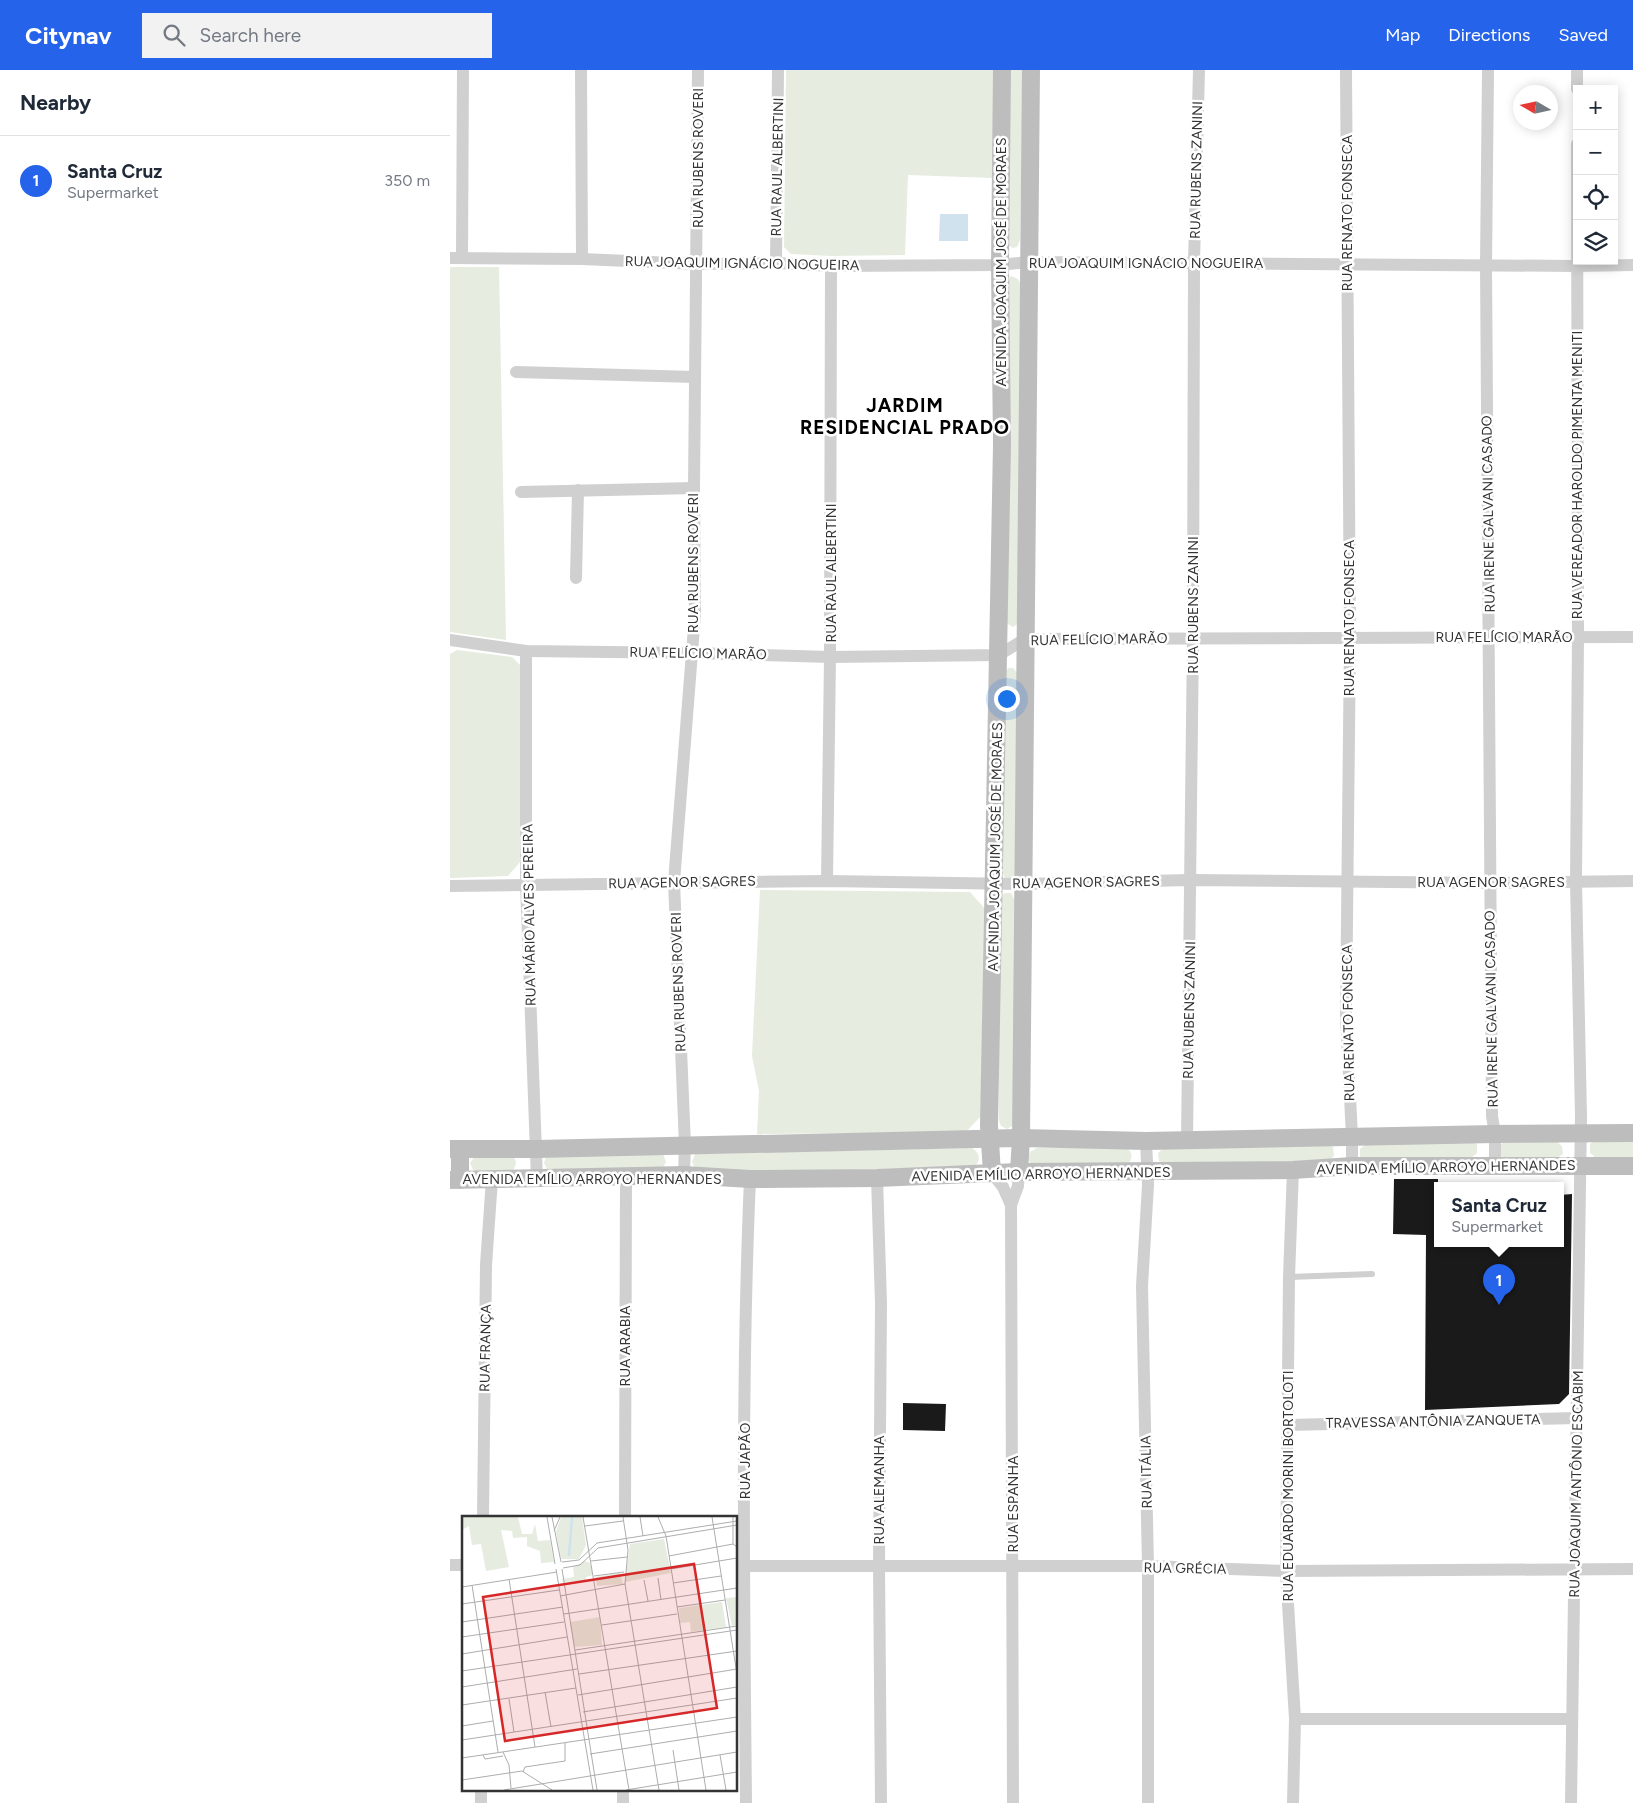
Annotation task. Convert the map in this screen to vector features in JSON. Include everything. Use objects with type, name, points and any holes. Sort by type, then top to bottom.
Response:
[{"type":"main road","name":"AVENIDA JOAQUIM JOSÉ DE MORAES","points":[[992,1173],[990,1140],[993,884],[1002,445],[1000,265],[1002,70]]},
{"type":"main road","name":"AVENIDA JOAQUIM JOSÉ DE MORAES","points":[[1019,1172],[1024,884],[1031,70]]},
{"type":"main road","points":[[455,1180],[455,1149],[536,1149],[1021,1138],[1146,1141],[1633,1133]]},
{"type":"main road","name":"AVENIDA EMÍLIO ARROYO HERNANDES","points":[[455,1180],[684,1175],[750,1179],[877,1178],[1019,1172],[1293,1170],[1352,1166],[1633,1166]]},
{"type":"street","points":[[456,258],[463,70]]},
{"type":"street","points":[[581,70],[582,259]]},
{"type":"street","name":"RUA RUBENS ROVERI","points":[[684,1175],[685,1145],[674,882],[695,614],[694,488],[698,70]]},
{"type":"street","name":"RUA RAUL ALBERTINI","points":[[776,264],[778,70]]},
{"type":"street","name":"RUA RUBENS ZANINI","points":[[1187,1140],[1193,638],[1194,263],[1199,70]]},
{"type":"street","name":"RUA RENATO FONSECA","points":[[1346,70],[1350,639],[1346,1015],[1352,1166]]},
{"type":"street","name":"RUA IRENE GALVANI CASADO","points":[[1488,70],[1486,264],[1489,883],[1492,1116],[1495,1134],[1495,1167]]},
{"type":"street","points":[[1577,70],[1577,85]]},
{"type":"street","name":"RUA VEREADOR HAROLDO PIMENTA MENITI","points":[[1577,175],[1578,637],[1576,882],[1581,1116],[1580,1166]]},
{"type":"street","name":"RUA JOAQUIM IGNÁCIO NOGUEIRA","points":[[456,258],[582,259],[697,264],[831,266],[1000,265],[1028,262],[1633,265]]},
{"type":"street","name":"RUA RAUL ALBERTINI","points":[[827,881],[830,657],[831,266]]},
{"type":"street","points":[[516,372],[695,377]]},
{"type":"street","points":[[521,492],[694,488]]},
{"type":"street","points":[[576,578],[578,490]]},
{"type":"street","name":"RUA FELÍCIO MARÃO","points":[[450,640],[526,651],[830,657],[999,655],[1025,640],[1633,637]]},
{"type":"street","name":"RUA MÁRIO ALVES PEREIRA","points":[[526,651],[526,883],[537,1179]]},
{"type":"street","name":"RUA AGENOR SAGRES","points":[[450,886],[526,883],[827,881],[1024,884],[1190,880],[1489,883],[1633,881]]},
{"type":"street","name":"RUA ITÁLIA","points":[[1146,1141],[1147,1171],[1142,1286],[1148,1566],[1148,1803]]},
{"type":"street","name":"RUA JOAQUIM ANTÔNIO ESCABIM","points":[[1571,1803],[1578,1418],[1580,1166]]},
{"type":"street","name":"RUA EDUARDO MORINI BORTOLOTI","points":[[1293,1170],[1289,1276],[1286,1571],[1295,1719],[1293,1803]]},
{"type":"street","name":"RUA ESPANHA","points":[[1013,1803],[1014,1567],[1011,1205],[1018,1186],[1019,1172]]},
{"type":"street","name":"RUA ESPANHA","points":[[992,1173],[1003,1187],[1011,1205]]},
{"type":"street","name":"RUA ARABIA","points":[[624,1516],[626,1176]]},
{"type":"street","name":"RUA ALEMANHA","points":[[877,1178],[881,1303],[879,1565],[881,1803]]},
{"type":"street","name":"RUA FRANÇA","points":[[483,1516],[486,1265],[492,1179]]},
{"type":"street","name":"RUA JAPÃO","points":[[746,1803],[740,1566],[746,1272],[750,1179]]},
{"type":"street","name":"TRAVESSA ANTÔNIA ZANQUETA","points":[[1288,1425],[1578,1418]]},
{"type":"street","name":"RUA GRÉCIA","points":[[740,1566],[1148,1566],[1286,1571],[1633,1569]]},
{"type":"street","points":[[1295,1719],[1572,1719]]},
{"type":"street","points":[[481,1790],[481,1803]]},
{"type":"street","points":[[623,1790],[623,1803]]},
{"type":"lane","points":[[1289,1276],[1372,1274]]},
{"type":"shaded area","points":[[786,70],[994,70],[993,178],[908,175],[905,255],[831,256],[791,254],[784,247]]},
{"type":"shaded area","points":[[1008,70],[1023,70],[1020,240],[1017,247],[1013,248],[1006,244]]},
{"type":"shaded area","points":[[450,267],[499,267],[506,640],[450,632]]},
{"type":"shaded area","points":[[1011,276],[1018,279],[1020,283],[1019,623],[1013,627],[1006,623],[1008,279]]},
{"type":"shaded area","points":[[457,650],[512,657],[521,666],[520,862],[508,876],[450,878],[450,654]]},
{"type":"shaded area","points":[[1013,668],[1018,674],[1016,877],[1013,880],[1006,880],[1002,872],[1006,670]]},
{"type":"shaded area","points":[[760,890],[970,892],[985,909],[981,1116],[966,1132],[757,1134],[759,1091],[752,1056]]},
{"type":"shaded area","points":[[1011,893],[1015,901],[1014,1125],[1007,1129],[1001,1126],[999,1120],[999,901],[1003,894]]},
{"type":"shaded area","points":[[1633,1139],[1633,1157],[1595,1157],[1590,1153],[1590,1144],[1595,1140]]},
{"type":"shaded area","points":[[1470,1140],[1477,1144],[1477,1153],[1470,1159],[1360,1158],[1360,1149],[1368,1143]]},
{"type":"shaded area","points":[[1556,1141],[1562,1146],[1563,1154],[1556,1159],[1504,1158],[1499,1155],[1499,1145],[1503,1143]]},
{"type":"shaded area","points":[[1323,1143],[1333,1147],[1334,1156],[1326,1163],[1168,1165],[1159,1161],[1158,1153],[1164,1148]]},
{"type":"shaded area","points":[[1124,1147],[1131,1154],[1128,1164],[1032,1166],[1028,1159],[1030,1152],[1037,1148]]},
{"type":"shaded area","points":[[972,1148],[979,1157],[975,1166],[750,1173],[695,1168],[692,1162],[695,1154]]},
{"type":"shaded area","points":[[663,1154],[666,1162],[662,1169],[548,1171],[544,1163],[546,1157]]},
{"type":"shaded area","points":[[475,1156],[511,1156],[515,1159],[516,1163],[514,1169],[510,1171],[476,1171],[473,1170],[470,1163]]},
{"type":"water","points":[[940,214],[968,214],[968,241],[939,241]]},
{"type":"building","points":[[1394,1179],[1438,1179],[1438,1182],[1434,1182],[1434,1247],[1564,1247],[1564,1195],[1572,1194],[1569,1394],[1559,1404],[1425,1410],[1426,1235],[1393,1234]]},
{"type":"building","points":[[903,1403],[946,1404],[945,1431],[903,1430]]},
{"type":"place","name":"Santa Cruz","points":[[1499,1305]]},
{"type":"district","name":"JARDIM RESIDENCIAL PRADO","points":[[905,416]]}]
